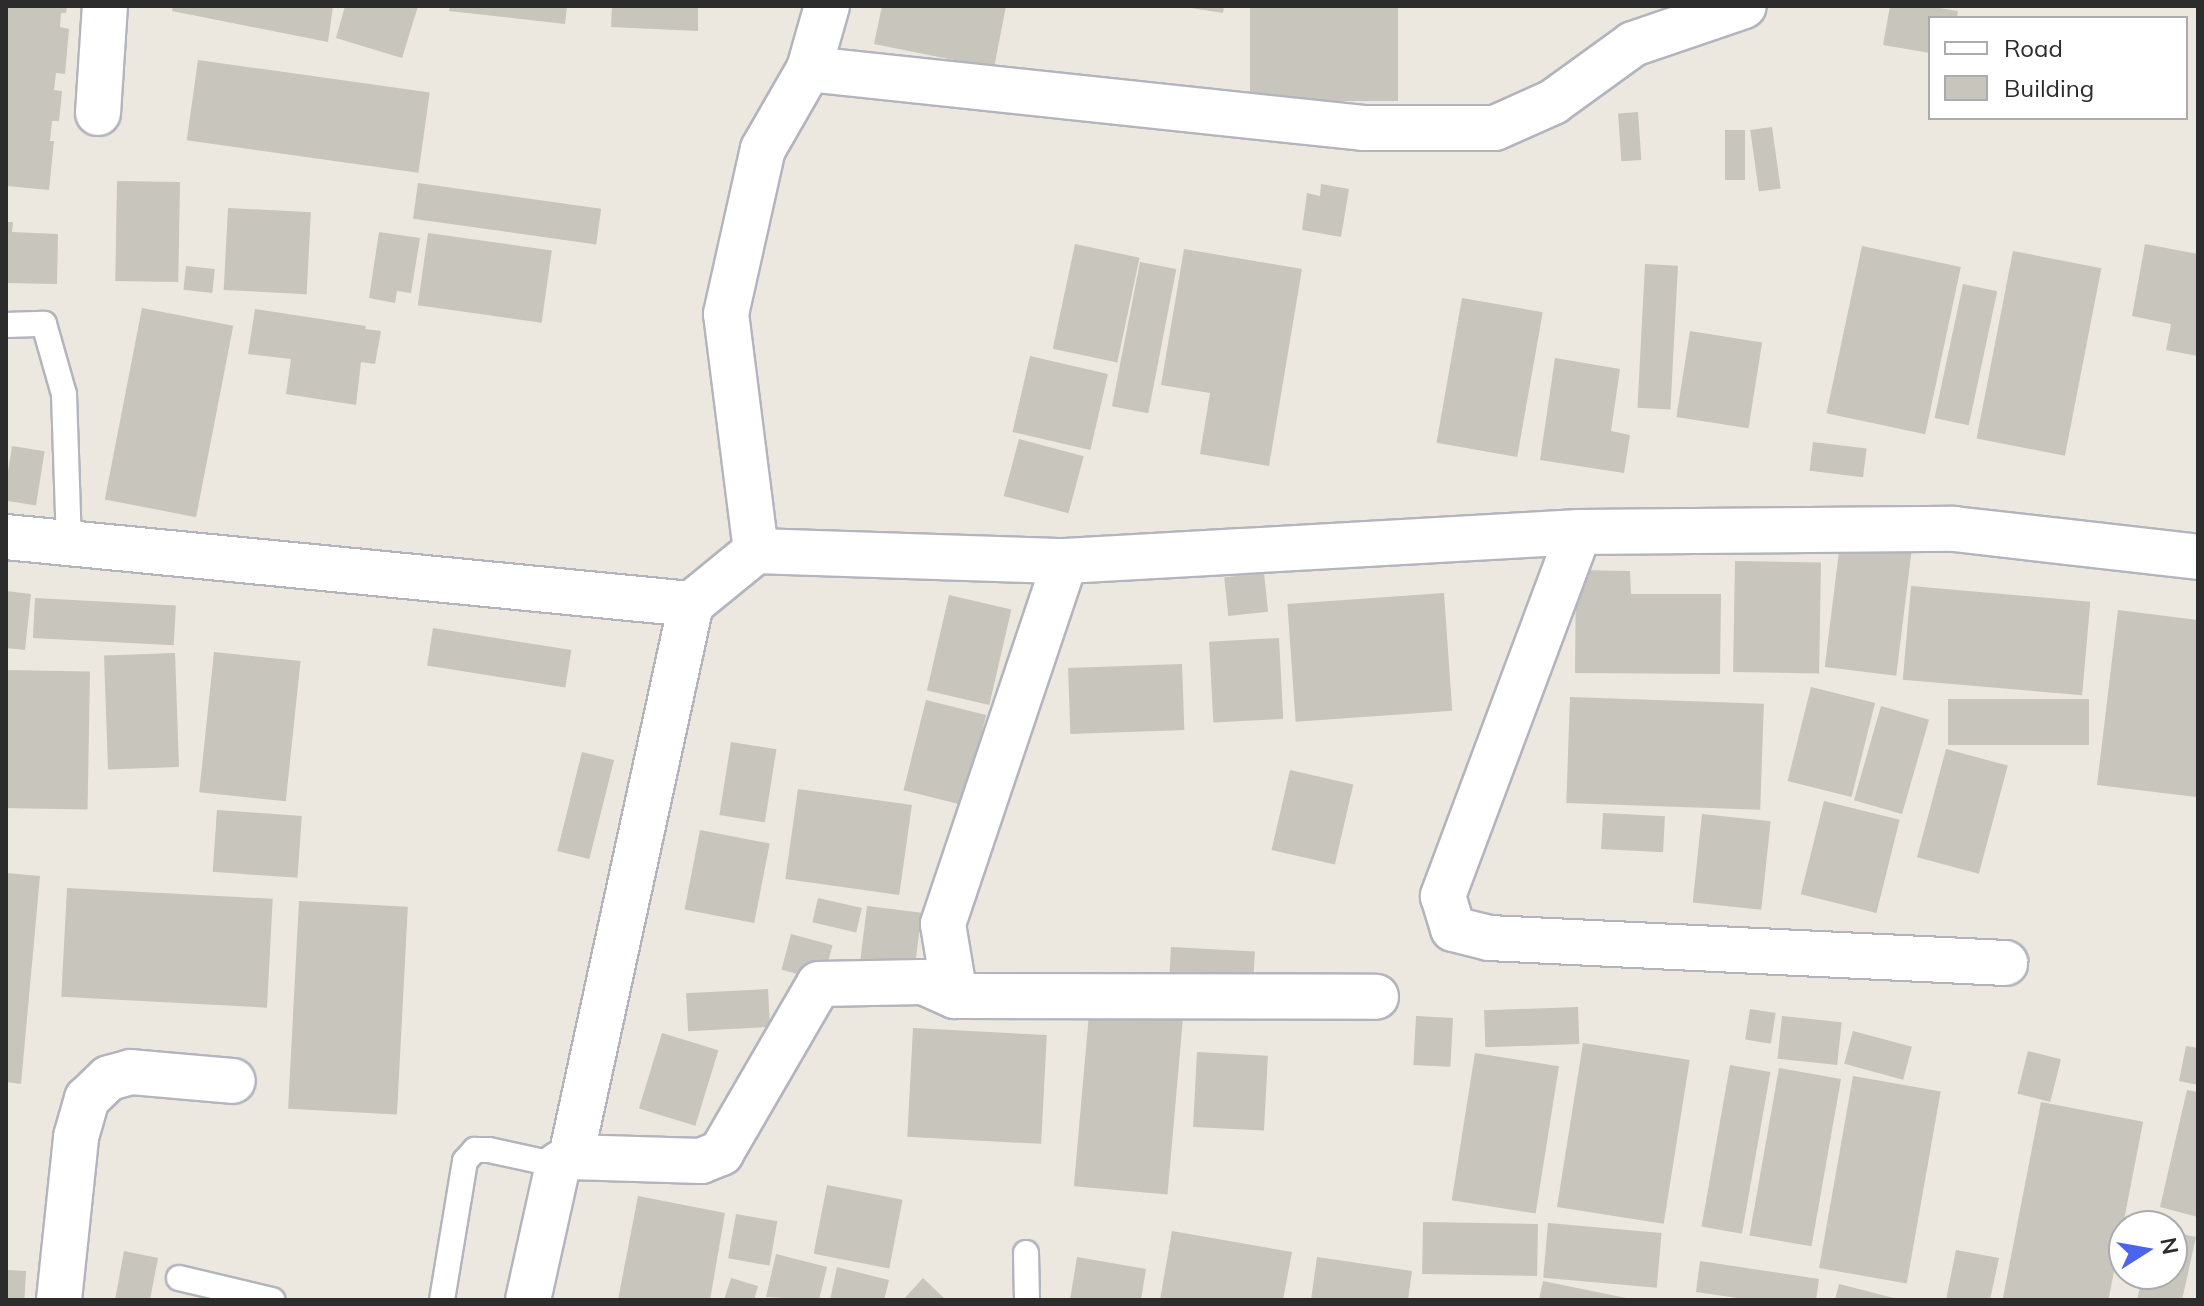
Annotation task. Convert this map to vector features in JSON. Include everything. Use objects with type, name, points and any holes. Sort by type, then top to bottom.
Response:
[{"type":"street","points":[[98,113],[105,6]]},
{"type":"street","points":[[756,551],[726,314],[763,149],[809,69],[827,6]]},
{"type":"street","points":[[809,69],[1363,128],[1495,128],[1553,102],[1633,44],[1744,6]]},
{"type":"street","points":[[528,1300],[564,1161],[691,604],[756,551],[1065,561],[1579,532],[1954,529],[2198,557]]},
{"type":"street","points":[[1579,532],[1443,896],[1453,929],[1489,938],[2005,963]]},
{"type":"street","points":[[6,537],[691,604]]},
{"type":"street","points":[[955,996],[943,924],[1065,561]]},
{"type":"street","points":[[564,1161],[701,1161],[721,1153],[819,984],[923,982],[955,996],[1376,997]]},
{"type":"street","points":[[59,1300],[76,1137],[87,1099],[109,1078],[131,1072],[233,1081]]},
{"type":"lane","points":[[6,325],[44,324],[64,394],[69,542]]},
{"type":"lane","points":[[442,1300],[465,1161],[475,1150],[489,1150],[564,1161]]},
{"type":"lane","points":[[1026,1253],[1027,1300]]},
{"type":"lane","points":[[179,1278],[272,1300]]},
{"type":"building","points":[[6,6],[67,6],[66,13],[61,13],[60,27],[69,29],[65,74],[56,73],[54,90],[62,91],[59,121],[52,121],[50,141],[54,141],[49,190],[6,186]]},
{"type":"building","points":[[173,6],[333,6],[328,42],[172,11]]},
{"type":"building","points":[[345,6],[418,6],[402,58],[336,38]]},
{"type":"building","points":[[450,6],[567,6],[565,24],[449,11]]},
{"type":"building","points":[[612,6],[698,6],[698,31],[611,27]]},
{"type":"building","points":[[882,6],[1006,6],[994,68],[874,44]]},
{"type":"building","points":[[1178,6],[1224,6],[1223,13]]},
{"type":"building","points":[[1250,6],[1398,6],[1398,101],[1250,101]]},
{"type":"building","points":[[1890,6],[1926,6],[1958,11],[1957,16],[1928,16],[1928,53],[1883,45]]},
{"type":"building","points":[[198,60],[430,93],[418,173],[187,140]]},
{"type":"building","points":[[1638,112],[1641,160],[1621,161],[1618,113]]},
{"type":"building","points":[[1772,127],[1781,188],[1759,191],[1750,130]]},
{"type":"building","points":[[1725,130],[1745,130],[1745,180],[1725,180]]},
{"type":"building","points":[[117,181],[180,182],[178,282],[115,281]]},
{"type":"building","points":[[418,183],[601,209],[596,244],[413,219]]},
{"type":"building","points":[[1321,184],[1349,189],[1341,237],[1302,230],[1307,193],[1320,196]]},
{"type":"building","points":[[228,208],[311,212],[307,294],[224,290]]},
{"type":"building","points":[[6,222],[13,222],[12,232],[58,234],[57,284],[6,283]]},
{"type":"building","points":[[379,232],[420,238],[411,293],[397,291],[395,303],[369,298]]},
{"type":"building","points":[[428,233],[552,250],[542,323],[418,305]]},
{"type":"building","points":[[1075,244],[1140,258],[1117,362],[1053,349]]},
{"type":"building","points":[[2145,244],[2198,254],[2198,356],[2166,350],[2171,324],[2132,316]]},
{"type":"building","points":[[1862,246],[1961,267],[1925,434],[1826,413]]},
{"type":"building","points":[[1184,249],[1302,269],[1269,466],[1200,454],[1210,393],[1161,385]]},
{"type":"building","points":[[2013,251],[2101,268],[2065,456],[1977,438]]},
{"type":"building","points":[[1140,262],[1176,269],[1148,413],[1112,406]]},
{"type":"building","points":[[1645,264],[1678,266],[1670,410],[1637,408]]},
{"type":"building","points":[[186,266],[215,269],[212,293],[183,290]]},
{"type":"building","points":[[1963,284],[1997,291],[1969,425],[1935,418]]},
{"type":"building","points":[[1462,298],[1543,312],[1517,457],[1436,443]]},
{"type":"building","points":[[142,308],[233,326],[196,517],[105,499]]},
{"type":"building","points":[[255,309],[381,331],[375,364],[361,362],[356,405],[286,394],[291,359],[248,354]]},
{"type":"building","points":[[1690,331],[1762,342],[1748,428],[1676,417]]},
{"type":"building","points":[[1030,356],[1108,374],[1090,450],[1012,432]]},
{"type":"building","points":[[1555,358],[1620,369],[1611,431],[1630,435],[1624,473],[1540,460]]},
{"type":"building","points":[[1019,439],[1084,456],[1068,513],[1004,496]]},
{"type":"building","points":[[1813,442],[1867,449],[1863,477],[1809,471]]},
{"type":"building","points":[[12,446],[45,451],[36,505],[6,501]]},
{"type":"building","points":[[1840,543],[1911,552],[1896,676],[1825,667]]},
{"type":"building","points":[[1735,561],[1821,563],[1819,673],[1733,672]]},
{"type":"building","points":[[1576,570],[1630,571],[1631,594],[1721,594],[1720,674],[1575,673]]},
{"type":"building","points":[[1264,573],[1268,612],[1228,616],[1224,577]]},
{"type":"building","points":[[1911,586],[2090,602],[2082,695],[1903,680]]},
{"type":"building","points":[[6,591],[31,594],[25,650],[6,648]]},
{"type":"building","points":[[1444,593],[1452,711],[1296,722],[1287,604]]},
{"type":"building","points":[[949,595],[1011,609],[989,705],[927,690]]},
{"type":"building","points":[[35,598],[176,605],[174,645],[33,638]]},
{"type":"building","points":[[2118,610],[2198,620],[2196,797],[2097,785]]},
{"type":"building","points":[[433,628],[571,650],[565,687],[427,666]]},
{"type":"building","points":[[1279,638],[1283,719],[1213,723],[1209,642]]},
{"type":"building","points":[[214,652],[301,661],[286,801],[199,792]]},
{"type":"building","points":[[175,653],[179,767],[108,769],[104,655]]},
{"type":"building","points":[[1182,664],[1184,730],[1070,734],[1068,668]]},
{"type":"building","points":[[6,670],[90,671],[88,809],[6,808]]},
{"type":"building","points":[[1811,687],[1875,703],[1852,797],[1788,781]]},
{"type":"building","points":[[1570,697],[1764,704],[1760,810],[1566,803]]},
{"type":"building","points":[[1948,699],[2089,699],[2089,745],[1948,745]]},
{"type":"building","points":[[926,700],[986,715],[964,805],[904,790]]},
{"type":"building","points":[[1881,706],[1929,720],[1902,814],[1854,800]]},
{"type":"building","points":[[731,742],[776,749],[765,822],[719,815]]},
{"type":"building","points":[[1946,749],[2008,766],[1979,874],[1917,857]]},
{"type":"building","points":[[582,752],[614,760],[589,859],[557,851]]},
{"type":"building","points":[[1290,770],[1353,785],[1335,865],[1272,850]]},
{"type":"building","points":[[798,789],[912,805],[899,895],[785,879]]},
{"type":"building","points":[[1824,801],[1900,820],[1876,913],[1801,894]]},
{"type":"building","points":[[217,810],[302,816],[297,878],[213,872]]},
{"type":"building","points":[[1603,813],[1665,816],[1663,852],[1601,849]]},
{"type":"building","points":[[1702,814],[1771,821],[1761,910],[1693,903]]},
{"type":"building","points":[[700,830],[770,844],[754,923],[685,910]]},
{"type":"building","points":[[6,873],[40,876],[21,1084],[6,1082]]},
{"type":"building","points":[[67,888],[273,899],[267,1008],[61,997]]},
{"type":"building","points":[[818,898],[862,908],[856,932],[812,922]]},
{"type":"building","points":[[299,901],[408,907],[397,1114],[288,1109]]},
{"type":"building","points":[[867,906],[922,913],[914,974],[859,968]]},
{"type":"building","points":[[791,934],[833,945],[823,981],[781,970]]},
{"type":"building","points":[[1171,947],[1255,951],[1253,986],[1169,982]]},
{"type":"building","points":[[768,989],[770,1027],[688,1031],[686,993]]},
{"type":"building","points":[[1090,1002],[1184,1010],[1168,1194],[1074,1186]]},
{"type":"building","points":[[1578,1007],[1579,1044],[1485,1047],[1484,1010]]},
{"type":"building","points":[[1750,1009],[1776,1013],[1771,1044],[1745,1040]]},
{"type":"building","points":[[1416,1016],[1453,1018],[1450,1067],[1413,1065]]},
{"type":"building","points":[[1782,1016],[1842,1022],[1837,1065],[1778,1059]]},
{"type":"building","points":[[913,1028],[1047,1035],[1041,1144],[907,1137]]},
{"type":"building","points":[[1853,1031],[1912,1047],[1903,1080],[1844,1064]]},
{"type":"building","points":[[662,1033],[718,1050],[695,1126],[639,1109]]},
{"type":"building","points":[[1583,1043],[1690,1060],[1664,1224],[1557,1207]]},
{"type":"building","points":[[2186,1046],[2198,1048],[2198,1085],[2179,1081]]},
{"type":"building","points":[[2028,1051],[2061,1059],[2050,1102],[2017,1094]]},
{"type":"building","points":[[1197,1052],[1268,1056],[1264,1131],[1193,1127]]},
{"type":"building","points":[[1475,1053],[1559,1066],[1536,1213],[1452,1200]]},
{"type":"building","points":[[1730,1065],[1770,1072],[1742,1234],[1702,1227]]},
{"type":"building","points":[[1779,1068],[1841,1079],[1812,1246],[1749,1235]]},
{"type":"building","points":[[1853,1076],[1941,1091],[1907,1283],[1819,1268]]},
{"type":"building","points":[[2187,1090],[2198,1092],[2198,1217],[2188,1214],[2188,1210],[2160,1207]]},
{"type":"building","points":[[2041,1102],[2143,1122],[2126,1210],[2108,1210],[2108,1300],[2003,1300]]},
{"type":"building","points":[[827,1185],[903,1200],[889,1268],[814,1254]]},
{"type":"building","points":[[638,1196],[725,1213],[710,1300],[618,1300]]},
{"type":"building","points":[[736,1214],[777,1221],[770,1266],[728,1258]]},
{"type":"building","points":[[1423,1222],[1538,1224],[1537,1276],[1422,1274]]},
{"type":"building","points":[[1548,1223],[1662,1233],[1657,1288],[1543,1278]]},
{"type":"building","points":[[1172,1231],[1292,1252],[1283,1300],[1160,1300]]},
{"type":"building","points":[[2188,1235],[2196,1237],[2188,1273]]},
{"type":"building","points":[[1956,1250],[1999,1258],[1990,1300],[1946,1300]]},
{"type":"building","points":[[124,1251],[158,1258],[150,1300],[115,1300]]},
{"type":"building","points":[[776,1254],[827,1267],[819,1300],[766,1297]]},
{"type":"building","points":[[1077,1257],[1146,1269],[1141,1300],[1070,1300]]},
{"type":"building","points":[[1317,1257],[1412,1271],[1408,1300],[1311,1300]]},
{"type":"building","points":[[1700,1261],[1819,1279],[1816,1300],[1751,1300],[1696,1292]]},
{"type":"building","points":[[837,1267],[889,1280],[884,1300],[830,1300]]},
{"type":"building","points":[[6,1270],[26,1271],[24,1300],[6,1300]]},
{"type":"building","points":[[731,1278],[758,1286],[754,1300],[724,1300]]},
{"type":"building","points":[[923,1278],[946,1300],[903,1300]]},
{"type":"building","points":[[1543,1281],[1631,1299],[1539,1300]]},
{"type":"building","points":[[1839,1284],[1898,1299],[1835,1300]]},
{"type":"building","points":[[2139,1290],[2184,1290],[2182,1300],[2137,1300]]}]
